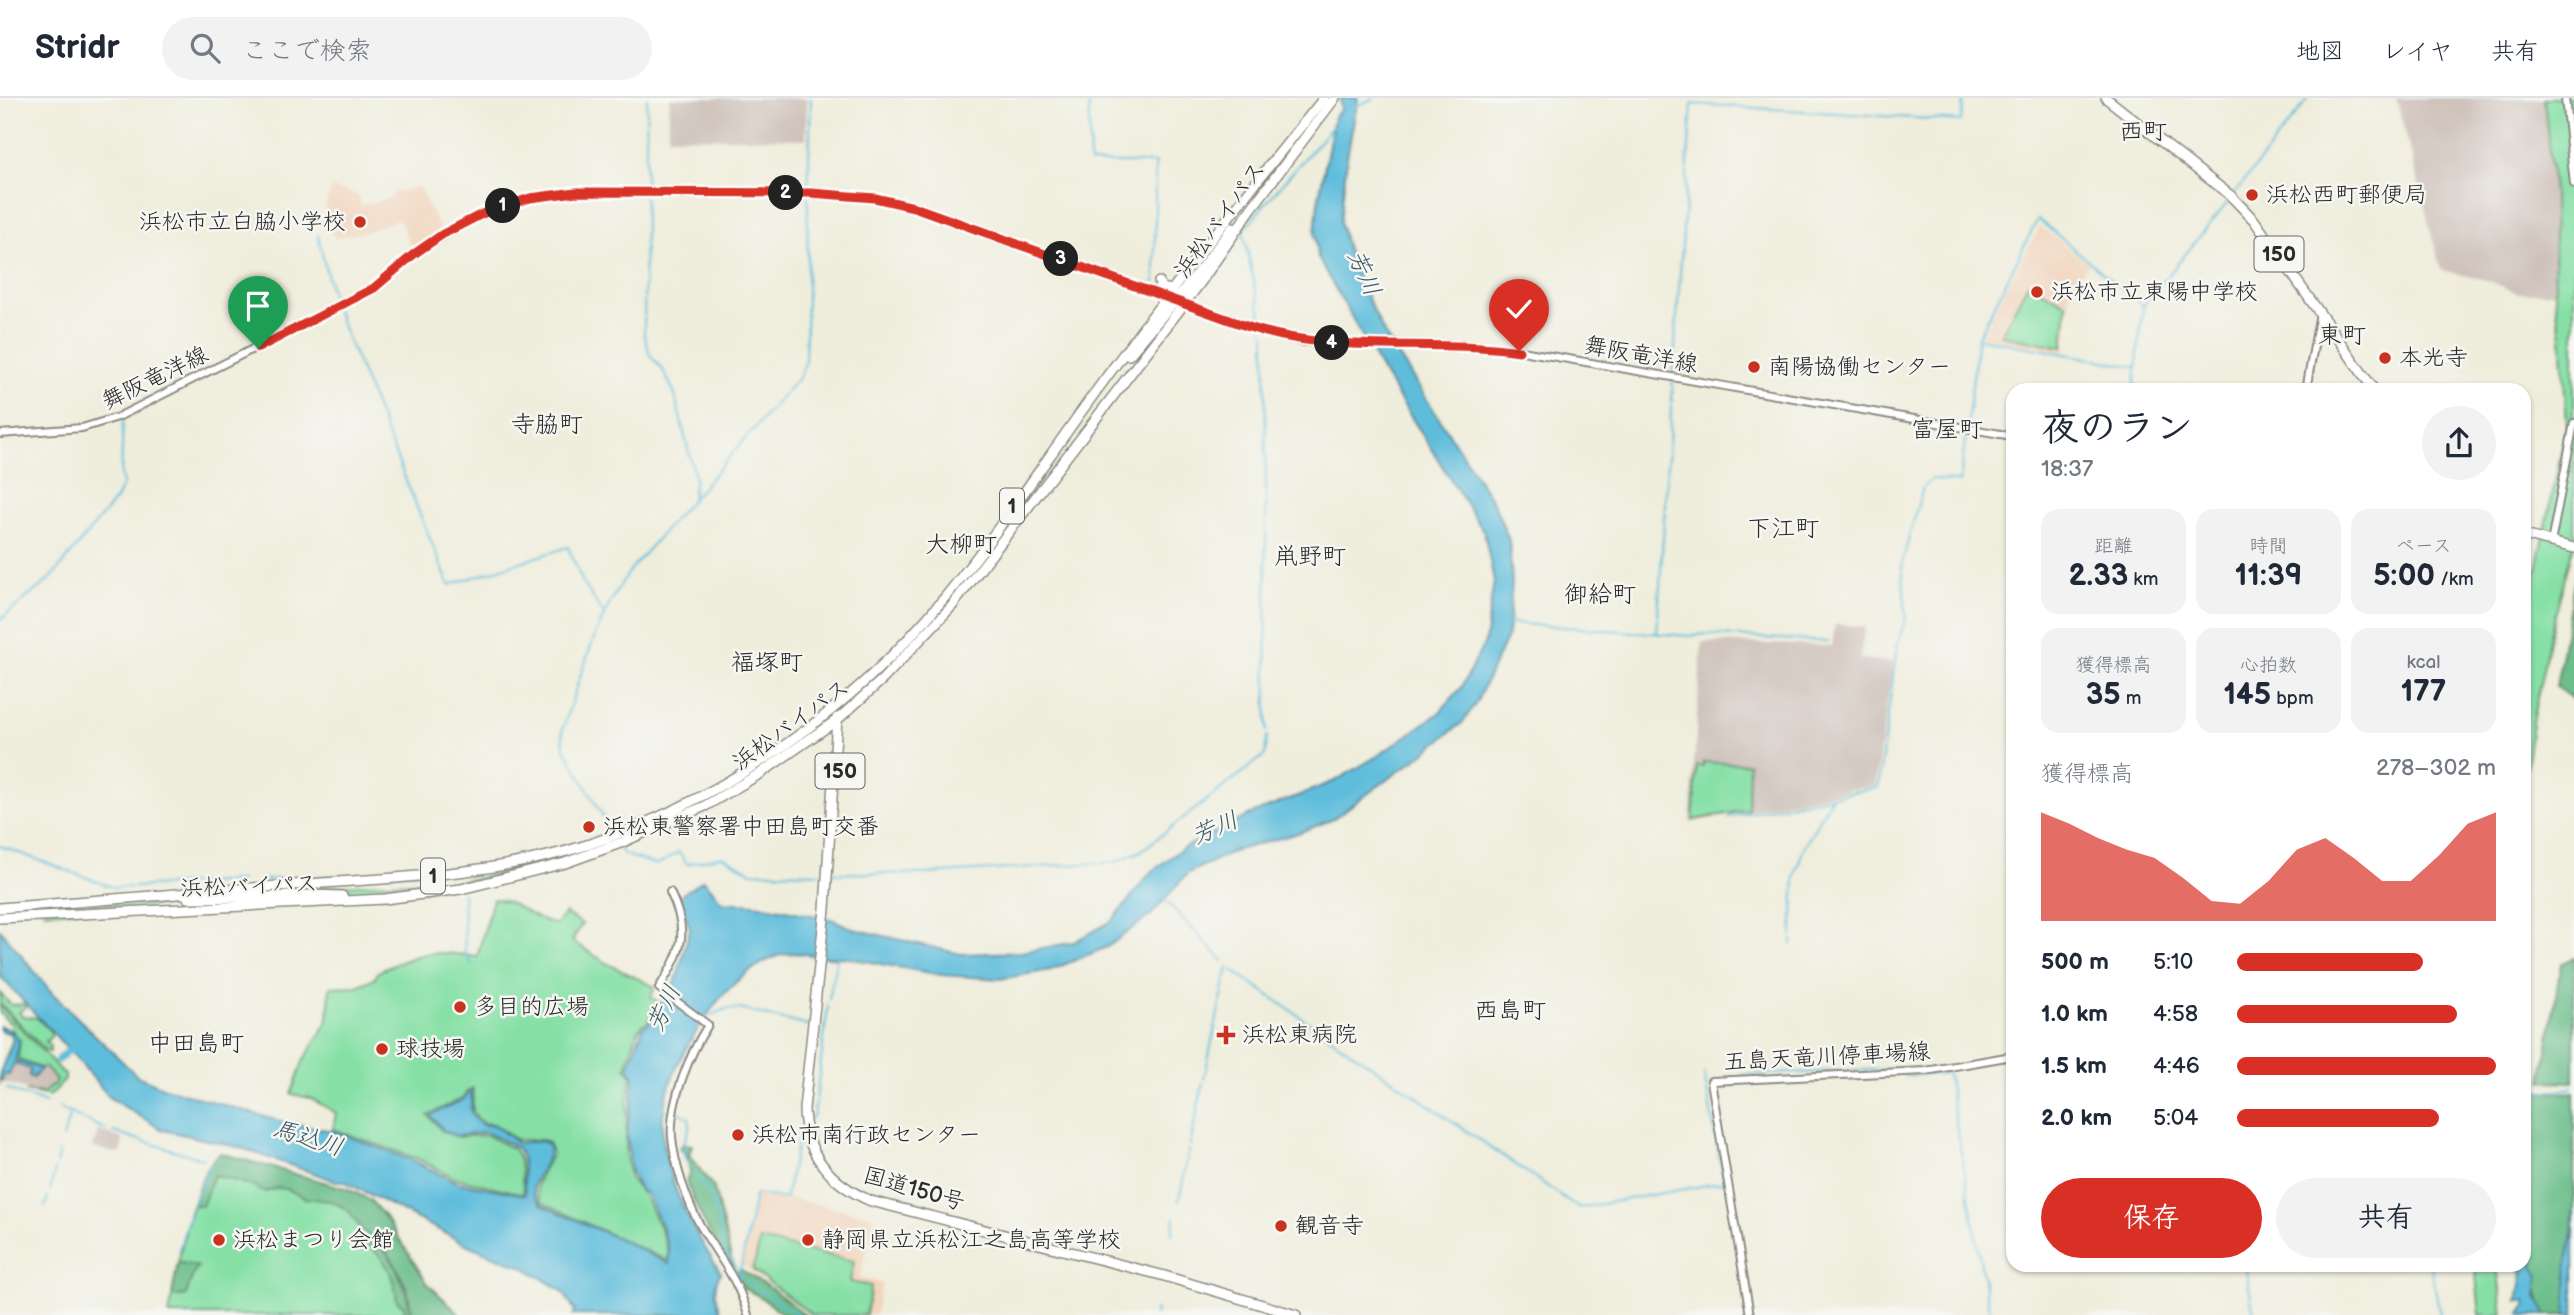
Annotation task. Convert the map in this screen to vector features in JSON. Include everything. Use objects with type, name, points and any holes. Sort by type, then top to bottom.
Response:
[{"type":"highway","name":"浜松バイパス","points":[[0,908],[461,873],[587,845],[660,816],[725,783],[839,711],[883,679],[952,606],[1174,297],[1324,98]]},
{"type":"highway","name":"浜松バイパス","points":[[0,918],[386,899],[441,892],[565,863],[623,842],[682,817],[783,759],[839,711],[947,595],[1112,370],[1281,169],[1335,98]]},
{"type":"highway","name":"150","points":[[2108,99],[2232,197],[2254,220],[2369,383]]},
{"type":"highway","points":[[1158,282],[1161,289],[1174,297]]},
{"type":"highway","points":[[2531,537],[2574,548]]},
{"type":"highway","name":"国道150号","points":[[839,711],[825,909],[804,1119],[815,1155],[827,1172],[840,1185],[871,1201],[1165,1277],[1296,1315]]},
{"type":"highway","points":[[254,890],[267,897],[308,895],[386,899]]},
{"type":"highway","points":[[148,896],[221,899],[250,897],[259,901]]},
{"type":"main road","points":[[2565,98],[2574,184]]},
{"type":"main road","name":"舞阪竜洋線","points":[[0,434],[80,428],[118,417],[374,288],[414,254],[467,221],[530,198],[566,193],[811,193],[875,198],[923,210],[1174,297],[1249,327],[1304,342],[1465,345],[1516,351],[2006,435]]},
{"type":"main road","points":[[2307,383],[2320,313]]},
{"type":"main road","points":[[2552,543],[2574,423]]},
{"type":"main road","points":[[670,892],[681,915],[683,935],[670,971],[659,988],[708,1025],[692,1051],[685,1070],[672,1125],[672,1142],[684,1187],[696,1217],[733,1275],[748,1315]]},
{"type":"main road","name":"五島天竜川停車場線","points":[[1750,1315],[1711,1081],[1926,1071],[2006,1057]]},
{"type":"shaded area","points":[[670,98],[807,98],[806,139],[668,137]]},
{"type":"shaded area","points":[[2396,98],[2544,98],[2552,167],[2554,292],[2518,293],[2486,280],[2441,270]]},
{"type":"shaded area","name":"浜松市立白脇小学校","points":[[419,187],[441,232],[413,251],[399,219],[368,231],[337,238],[332,235],[326,203],[332,188],[358,195],[361,206],[392,197],[392,193]]},
{"type":"shaded area","name":"浜松市立東陽中学校","points":[[2040,226],[2089,264],[2070,286],[2065,352],[1982,337]]},
{"type":"shaded area","points":[[1835,624],[1865,627],[1860,659],[1893,662],[1875,785],[1690,823],[1702,642],[1832,646]]},
{"type":"shaded area","points":[[14,1063],[39,1073],[44,1067],[56,1082],[41,1093],[1,1082]]},
{"type":"shaded area","points":[[98,1130],[123,1139],[121,1154],[93,1148]]},
{"type":"shaded area","name":"静岡県立浜松江之島高等学校","points":[[756,1196],[874,1216],[860,1278],[882,1283],[875,1315],[813,1315],[742,1265]]},
{"type":"green space","points":[[2544,98],[2574,98],[2574,544],[2552,626],[2531,733],[2531,599],[2567,423],[2561,337],[2555,297],[2553,192]]},
{"type":"green space","points":[[2028,283],[2067,304],[2063,347],[2001,335]]},
{"type":"green space","points":[[2574,583],[2574,700],[2556,687]]},
{"type":"green space","points":[[1703,762],[1749,764],[1748,810],[1693,820],[1697,766],[1703,767]]},
{"type":"green space","points":[[520,869],[521,871],[458,885],[393,894],[268,895],[267,892],[380,883],[452,882]]},
{"type":"green space","points":[[493,899],[509,903],[556,924],[565,913],[582,924],[572,941],[608,964],[655,987],[651,997],[659,1003],[647,1023],[638,1030],[626,1068],[632,1076],[627,1100],[626,1156],[630,1178],[645,1197],[661,1230],[668,1251],[668,1261],[542,1203],[538,1196],[537,1183],[552,1153],[549,1144],[545,1140],[517,1140],[494,1124],[478,1119],[473,1111],[473,1088],[467,1091],[463,1098],[428,1115],[443,1132],[458,1137],[486,1135],[514,1149],[519,1157],[524,1194],[455,1178],[418,1159],[333,1129],[336,1113],[310,1098],[291,1094],[303,1062],[328,1020],[330,987],[357,986],[375,978],[378,972],[416,956],[448,953],[477,957]]},
{"type":"green space","points":[[146,900],[249,901],[45,912],[43,909]]},
{"type":"green space","points":[[2574,958],[2574,1082],[2542,1081],[2561,964]]},
{"type":"green space","points":[[0,993],[11,1005],[24,1004],[26,1007],[19,1012],[22,1016],[37,1018],[51,1032],[51,1037],[46,1041],[50,1052],[0,1003]]},
{"type":"green space","points":[[0,1006],[65,1075],[65,1080],[50,1096],[26,1091],[43,1093],[56,1080],[45,1067],[40,1068],[18,1059],[20,1040],[11,1029],[12,1025],[0,1013]]},
{"type":"green space","points":[[2531,1091],[2574,1093],[2574,1315],[2544,1315],[2531,1265]]},
{"type":"green space","points":[[683,1144],[692,1145],[689,1155],[714,1188],[733,1266],[730,1268],[690,1192],[686,1181],[690,1171],[685,1152],[679,1149]]},
{"type":"green space","points":[[220,1153],[348,1189],[370,1200],[386,1218],[427,1283],[460,1315],[169,1315],[180,1253],[193,1204],[210,1165]]},
{"type":"green space","points":[[220,1153],[348,1189],[370,1200],[386,1218],[427,1283],[460,1315],[412,1315],[407,1288],[393,1260],[384,1248],[362,1230],[347,1209],[330,1201],[305,1198],[287,1189],[278,1188],[266,1192],[214,1175],[202,1206],[195,1205],[203,1176]]},
{"type":"green space","points":[[365,1239],[375,1243],[391,1259],[406,1293],[410,1315],[403,1315],[405,1307],[397,1301],[388,1268]]},
{"type":"green space","points":[[760,1240],[854,1261],[850,1282],[871,1286],[866,1315],[812,1315],[753,1270]]},
{"type":"green space","points":[[178,1262],[198,1267],[186,1295],[175,1297],[172,1294]]},
{"type":"green space","points":[[740,1269],[772,1289],[805,1315],[784,1315],[759,1296],[743,1288],[736,1276]]},
{"type":"green space","points":[[2476,1272],[2498,1272],[2503,1315],[2480,1315]]},
{"type":"water","points":[[1340,98],[1358,98],[1347,157],[1340,223],[1351,263],[1384,333],[1493,502],[1509,540],[1512,582],[1508,635],[1476,703],[1463,722],[1331,820],[1298,833],[1234,851],[1188,873],[1151,915],[1107,947],[1051,970],[1000,979],[941,975],[843,957],[791,953],[764,962],[733,985],[701,1024],[688,1045],[676,1068],[663,1116],[666,1157],[672,1177],[689,1219],[721,1273],[716,1288],[722,1315],[573,1315],[575,1311],[562,1291],[525,1268],[470,1246],[344,1181],[336,1181],[238,1147],[163,1130],[110,1098],[0,976],[0,929],[52,993],[137,1076],[165,1088],[280,1121],[333,1131],[412,1160],[456,1182],[525,1195],[522,1156],[516,1147],[486,1132],[457,1136],[444,1131],[430,1115],[463,1100],[471,1090],[471,1112],[477,1121],[483,1125],[494,1125],[518,1143],[544,1141],[549,1146],[549,1154],[533,1190],[543,1206],[620,1239],[669,1264],[669,1250],[661,1225],[647,1194],[640,1190],[631,1173],[627,1134],[634,1076],[628,1068],[643,1027],[648,1024],[676,981],[690,928],[680,900],[681,895],[703,880],[722,902],[755,904],[831,919],[854,929],[961,954],[1021,952],[1074,942],[1112,921],[1151,872],[1183,848],[1254,813],[1335,781],[1379,755],[1439,713],[1461,688],[1485,642],[1494,581],[1484,532],[1384,374],[1318,258],[1315,233],[1318,203],[1334,117],[1341,110]]},
{"type":"water","points":[[0,1026],[12,1031],[18,1038],[19,1047],[15,1060],[41,1069],[33,1078],[29,1076],[30,1069],[14,1063],[9,1075],[5,1074],[0,1083],[0,1073],[13,1039],[11,1034],[0,1030]]},
{"type":"water","points":[[2574,1206],[2574,1315],[2566,1315],[2567,1265]]},
{"type":"water","points":[[2531,1256],[2539,1277],[2537,1297],[2545,1315],[2520,1315],[2527,1305],[2525,1301],[2518,1301],[2523,1273],[2531,1272]]},
{"type":"waterway","points":[[645,191],[647,98]]},
{"type":"waterway","points":[[808,191],[811,98]]},
{"type":"waterway","points":[[1089,98],[1090,163],[1155,163],[1155,289]]},
{"type":"waterway","points":[[1354,107],[1374,98]]},
{"type":"waterway","points":[[1673,374],[1692,104],[1961,121],[1964,98]]},
{"type":"waterway","points":[[2234,194],[2309,98]]},
{"type":"waterway","points":[[1264,328],[1243,231],[1332,127]]},
{"type":"waterway","points":[[645,197],[644,334],[650,355],[663,370],[674,392],[695,477],[692,499]]},
{"type":"waterway","points":[[611,831],[564,747],[562,731],[599,627],[631,569],[800,376],[805,363],[808,197]]},
{"type":"waterway","points":[[2135,383],[2143,306],[2229,201]]},
{"type":"waterway","points":[[1729,817],[1878,787],[1897,646],[1906,617],[1902,563],[1923,487],[1933,479],[1960,482],[1978,337],[2038,219],[2143,306]]},
{"type":"waterway","points":[[318,235],[334,305]]},
{"type":"waterway","points":[[336,310],[449,585],[568,547],[583,583],[603,613]]},
{"type":"waterway","points":[[1265,333],[1267,731]]},
{"type":"waterway","points":[[1979,338],[2136,367]]},
{"type":"waterway","points":[[1657,633],[1673,379]]},
{"type":"waterway","points":[[0,620],[52,577],[116,499],[123,484],[123,419]]},
{"type":"waterway","points":[[1508,623],[1691,636],[1704,634],[1828,642]]},
{"type":"waterway","name":"芳川","points":[[830,873],[928,874],[1115,862],[1141,851],[1265,755],[1267,736]]},
{"type":"waterway","points":[[1792,935],[1795,875],[1804,847],[1832,797]]},
{"type":"waterway","points":[[0,846],[115,888],[241,881]]},
{"type":"waterway","points":[[620,848],[623,854],[657,865],[679,852],[687,864],[722,856],[752,872],[824,873]]},
{"type":"waterway","points":[[262,880],[417,872],[459,867]]},
{"type":"waterway","points":[[463,893],[465,952],[472,965]]},
{"type":"waterway","points":[[1164,899],[1223,961]]},
{"type":"waterway","points":[[1792,939],[1792,944]]},
{"type":"waterway","points":[[829,999],[837,958]]},
{"type":"waterway","points":[[1204,1079],[1228,967]]},
{"type":"waterway","points":[[1232,970],[1579,1208],[1724,1182],[1704,1074]]},
{"type":"waterway","points":[[809,1120],[814,1115],[828,1006]]},
{"type":"waterway","points":[[704,1016],[726,1009],[740,1009],[809,1026]]},
{"type":"waterway","points":[[58,1060],[76,1044]]},
{"type":"waterway","points":[[1742,1075],[1899,1069]]},
{"type":"waterway","points":[[1904,1076],[1947,1073],[1990,1315]]},
{"type":"waterway","points":[[1190,1145],[1203,1083]]},
{"type":"waterway","points":[[2531,1090],[2574,1088]]},
{"type":"waterway","points":[[7,1089],[46,1103]]},
{"type":"waterway","points":[[59,1108],[107,1130]]},
{"type":"waterway","points":[[664,1110],[681,1113],[689,1118],[684,1155],[711,1197],[724,1250],[733,1261],[739,1277],[798,1315]]},
{"type":"waterway","points":[[63,1138],[69,1116]]},
{"type":"waterway","points":[[739,1277],[755,1196],[758,1194],[785,1199],[803,1127]]},
{"type":"waterway","points":[[113,1132],[203,1159]]},
{"type":"waterway","points":[[1179,1201],[1189,1150]]},
{"type":"waterway","points":[[56,1164],[59,1152]]},
{"type":"waterway","points":[[193,1204],[211,1163]]},
{"type":"waterway","points":[[50,1190],[55,1170]]},
{"type":"waterway","points":[[45,1207],[48,1197]]},
{"type":"waterway","points":[[179,1250],[190,1211]]},
{"type":"waterway","points":[[1172,1234],[1175,1218]]},
{"type":"waterway","points":[[2246,1272],[2254,1315]]},
{"type":"waterway","points":[[2432,1272],[2440,1315]]},
{"type":"waterway","points":[[1155,1315],[1156,1310]]},
{"type":"place","name":"浜松西町郵便局","points":[[2252,195]]},
{"type":"place","name":"浜松市立白脇小学校","points":[[360,222]]},
{"type":"place","name":"浜松市立東陽中学校","points":[[2037,292]]},
{"type":"place","name":"本光寺","points":[[2385,358]]},
{"type":"place","name":"南陽協働センター","points":[[1754,367]]},
{"type":"place","name":"浜松東警察署中田島町交番","points":[[589,827]]},
{"type":"place","name":"多目的広場","points":[[460,1007]]},
{"type":"place","name":"浜松東病院","points":[[1226,1035]]},
{"type":"place","name":"球技場","points":[[382,1049]]},
{"type":"place","name":"浜松市南行政センター","points":[[738,1135]]},
{"type":"place","name":"観音寺","points":[[1281,1226]]},
{"type":"place","name":"浜松まつり会館","points":[[219,1240]]},
{"type":"place","name":"静岡県立浜松江之島高等学校","points":[[808,1240]]},
{"type":"district","name":"西町","points":[[2143,131]]},
{"type":"district","name":"東町","points":[[2342,335]]},
{"type":"district","name":"寺脇町","points":[[547,424]]},
{"type":"district","name":"富屋町","points":[[1947,429]]},
{"type":"district","name":"下江町","points":[[1783,528]]},
{"type":"district","name":"大柳町","points":[[961,544]]},
{"type":"district","name":"鼡野町","points":[[1310,556]]},
{"type":"district","name":"御給町","points":[[1600,594]]},
{"type":"district","name":"福塚町","points":[[767,662]]},
{"type":"district","name":"西島町","points":[[1510,1010]]},
{"type":"district","name":"中田島町","points":[[196,1043]]},
{"type":"route","points":[[258,348],[374,288],[414,254],[443,234],[482,214],[542,196],[576,192],[621,192],[811,193],[875,198],[914,207],[1286,338],[1304,342],[1465,345],[1519,351]]},
{"type":"water label","name":"馬込川","points":[[308,1138]]}]
